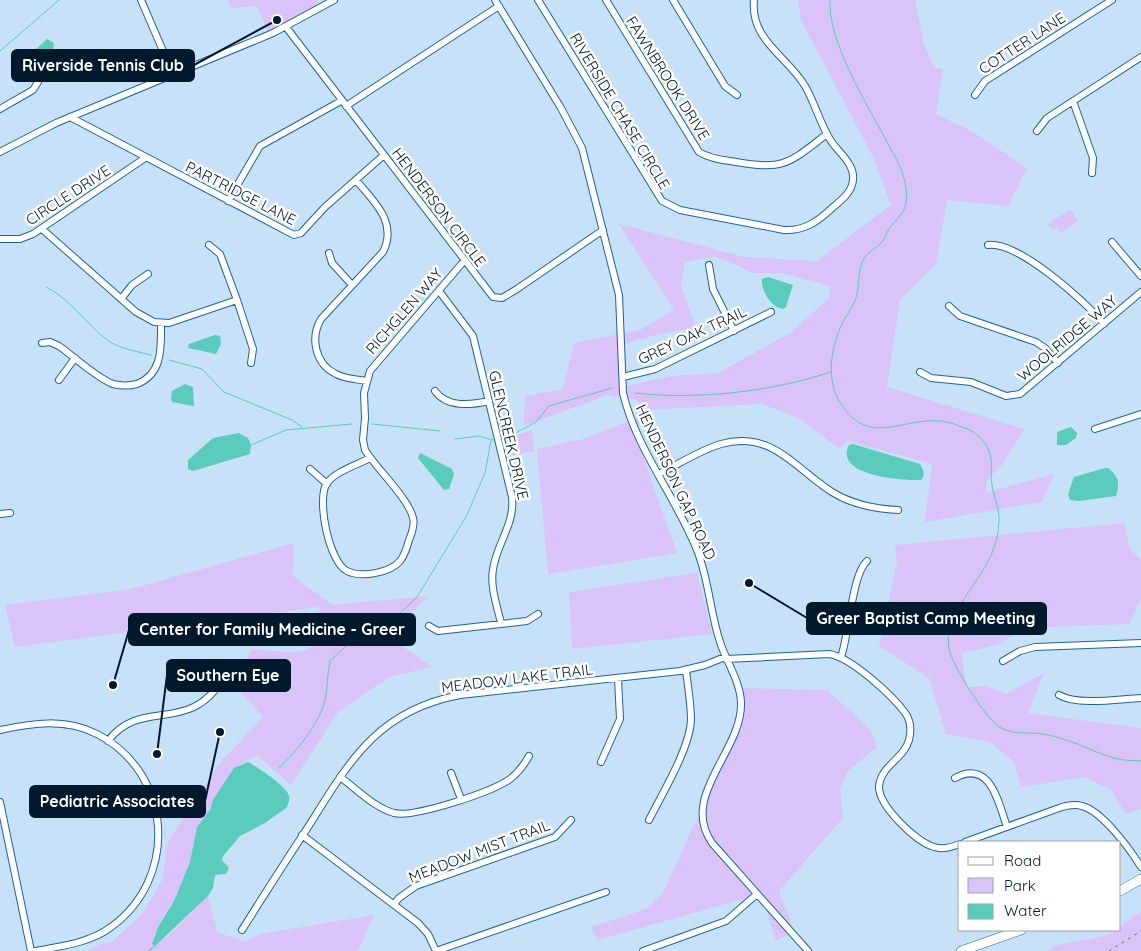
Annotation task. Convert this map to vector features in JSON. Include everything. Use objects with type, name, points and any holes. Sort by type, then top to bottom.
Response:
[{"type":"main road","points":[[1121,890],[1141,880]]},
{"type":"main road","points":[[961,951],[1018,931]]},
{"type":"street","points":[[140,0],[173,74]]},
{"type":"street","points":[[0,152],[37,131],[286,27],[334,0]]},
{"type":"street","name":"RIVERSIDE CHASE CIRCLE","points":[[538,0],[657,196],[673,209],[784,230],[798,229],[812,224],[846,196],[853,181],[850,165],[827,134],[804,86],[761,35],[755,17],[754,0]]},
{"type":"street","name":"FAWNBROOK DRIVE","points":[[606,0],[699,152],[716,158],[754,166],[776,166],[796,158],[827,134]]},
{"type":"street","points":[[673,0],[725,86],[737,95]]},
{"type":"street","name":"COTTER LANE","points":[[975,95],[985,81],[1112,0]]},
{"type":"street","points":[[228,201],[260,146],[344,103],[497,3]]},
{"type":"street","name":"HENDERSON GAP ROAD","points":[[497,3],[579,140],[619,295],[623,393],[629,415],[697,550],[726,658],[739,688],[741,709],[733,738],[705,797],[703,822],[712,843],[808,951]]},
{"type":"street","name":"HENDERSON CIRCLE","points":[[286,27],[489,295],[500,298],[603,230]]},
{"type":"street","points":[[1037,131],[1044,120],[1141,57]]},
{"type":"street","points":[[0,109],[33,90],[38,82]]},
{"type":"street","points":[[1073,101],[1093,158],[1092,173]]},
{"type":"street","name":"PARTRIDGE LANE","points":[[70,117],[145,158],[297,235],[384,155]]},
{"type":"street","name":"CIRCLE DRIVE","points":[[0,239],[23,238],[42,229],[145,158]]},
{"type":"street","points":[[356,180],[383,213],[388,234],[382,252],[321,319],[317,327],[316,346],[322,363],[335,374],[367,381],[364,393],[365,418],[363,440],[370,458],[405,502],[413,517],[414,525],[403,556],[392,568],[380,572],[356,574],[347,571],[336,562],[332,555],[322,507],[323,495],[327,484],[334,477],[370,458]]},
{"type":"street","points":[[42,229],[146,319],[161,324],[169,323],[237,300]]},
{"type":"street","points":[[1112,242],[1141,276]]},
{"type":"street","points":[[209,245],[220,254],[237,300],[253,350],[251,364]]},
{"type":"street","points":[[988,245],[1002,245],[1026,258],[1078,297],[1104,324]]},
{"type":"street","points":[[330,253],[332,263],[352,286]]},
{"type":"street","name":"RICHGLEN WAY","points":[[367,381],[376,362],[464,261]]},
{"type":"street","points":[[709,265],[713,289],[734,330]]},
{"type":"street","points":[[121,299],[132,285],[148,274]]},
{"type":"street","name":"GLENCREEK DRIVE","points":[[439,291],[473,336],[506,468],[513,507],[511,520],[492,571],[492,583],[501,624]]},
{"type":"street","name":"WOOLRIDGE WAY","points":[[920,372],[931,378],[971,382],[1010,396],[1027,390],[1141,292]]},
{"type":"street","points":[[948,306],[960,316],[1036,342],[1045,348],[1058,363]]},
{"type":"street","name":"GREY OAK TRAIL","points":[[623,377],[650,372],[771,312]]},
{"type":"street","points":[[42,343],[50,342],[58,346],[114,384],[130,385],[138,383],[153,372],[158,364],[161,347],[161,324]]},
{"type":"street","points":[[59,380],[75,358]]},
{"type":"street","points":[[435,391],[445,400],[457,404],[471,405],[488,401]]},
{"type":"street","points":[[1095,429],[1141,414]]},
{"type":"street","points":[[659,474],[722,443],[744,441],[758,443],[779,450],[832,492],[851,502],[866,507],[898,510]]},
{"type":"street","points":[[310,469],[327,484]]},
{"type":"street","points":[[0,514],[10,513]]},
{"type":"street","points":[[867,561],[859,572],[847,639],[841,657],[861,671],[892,700],[906,715],[910,724],[909,742],[881,776],[879,791],[885,806],[926,844],[944,849],[958,845]]},
{"type":"street","points":[[429,626],[438,631],[527,620],[538,614]]},
{"type":"street","points":[[1003,662],[1020,651],[1035,647],[1141,643]]},
{"type":"street","name":"MEADOW LAKE TRAIL","points":[[242,930],[357,752],[374,735],[396,718],[421,706],[460,695],[686,670],[726,658],[829,654],[841,657]]},
{"type":"street","points":[[649,820],[683,750],[690,730],[691,716],[686,670]]},
{"type":"street","points":[[108,741],[121,727],[132,721],[192,710],[216,690],[224,677]]},
{"type":"street","points":[[601,762],[620,719],[618,678]]},
{"type":"street","points":[[1059,695],[1066,699],[1081,700],[1141,698]]},
{"type":"street","points":[[0,730],[32,723],[51,723],[78,727],[95,733],[108,741],[127,758],[142,776],[154,802],[159,824],[159,842],[150,880],[141,897],[110,928],[79,942],[33,951],[0,802]]},
{"type":"street","points":[[340,777],[378,806],[396,813],[419,813],[508,781],[519,771],[529,756]]},
{"type":"street","points":[[451,772],[461,799]]},
{"type":"street","points":[[955,778],[966,772],[974,772],[981,775],[991,785],[1007,827]]},
{"type":"street","points":[[968,841],[1072,804],[1091,809],[1130,848],[1141,867]]},
{"type":"street","name":"MEADOW MIST TRAIL","points":[[394,904],[416,886],[550,839],[560,833],[571,820]]},
{"type":"street","points":[[302,835],[424,929],[436,951],[606,892]]},
{"type":"street","points":[[643,951],[726,921],[757,894]]},
{"type":"green space","points":[[228,0],[317,0],[319,4],[268,32],[257,6],[231,8]]},
{"type":"green space","points":[[798,0],[915,0],[924,44],[934,68],[943,69],[936,114],[973,132],[1027,168],[1008,206],[947,200],[936,264],[900,300],[887,387],[1024,429],[1002,465],[987,479],[986,493],[1054,474],[1042,502],[925,522],[932,464],[848,441],[839,448],[798,418],[762,404],[644,410],[635,434],[677,553],[548,574],[537,449],[583,439],[639,417],[638,400],[608,395],[523,426],[526,396],[563,389],[574,343],[640,330],[674,310],[619,224],[744,257],[817,261],[891,205],[873,157],[801,20]],"holes":[[[714,257],[729,261],[752,273],[782,273],[830,286],[829,298],[792,332],[718,373],[671,376],[627,386],[625,344],[655,335],[696,328],[681,285],[685,262]]]},
{"type":"green space","points":[[1070,209],[1078,221],[1061,233],[1057,227],[1053,230],[1048,224]]},
{"type":"green space","points":[[532,430],[534,451],[509,456],[504,440]]},
{"type":"green space","points":[[1124,523],[1130,549],[1141,560],[1141,598],[1129,624],[1022,628],[1000,644],[961,653],[967,687],[987,686],[1006,694],[1044,673],[1028,713],[1141,728],[1141,809],[1126,814],[1111,790],[1084,777],[1021,787],[1014,762],[990,742],[946,734],[929,678],[879,646],[897,562],[895,545]]},
{"type":"green space","points":[[294,543],[293,576],[332,605],[429,596],[394,629],[402,646],[432,667],[389,677],[338,712],[291,785],[257,755],[240,764],[213,800],[210,810],[197,827],[190,862],[174,901],[162,918],[153,937],[167,937],[208,896],[217,932],[245,942],[260,934],[374,915],[358,951],[87,951],[100,944],[112,942],[143,913],[162,880],[168,842],[218,765],[263,717],[236,686],[251,649],[293,652],[312,646],[318,638],[320,626],[319,607],[15,647],[5,605],[131,589]]},
{"type":"green space","points":[[697,573],[712,634],[572,649],[569,592]]},
{"type":"green space","points":[[743,688],[827,690],[871,730],[877,747],[847,772],[840,789],[843,818],[779,891],[794,931],[776,941],[761,894],[597,940],[591,927],[646,909],[663,893],[736,733]]},
{"type":"green space","points":[[1141,911],[1141,951],[1047,951],[1053,946],[1108,935],[1114,931],[1121,931],[1121,925]]},
{"type":"water","points":[[47,39],[54,43],[53,49],[39,60],[33,59],[30,55]]},
{"type":"water","points":[[768,277],[793,285],[786,307],[783,309],[771,302],[765,293],[762,279]]},
{"type":"water","points":[[215,335],[220,336],[221,344],[216,354],[188,348],[189,344]]},
{"type":"water","points":[[185,384],[193,387],[194,406],[172,402],[172,391]]},
{"type":"water","points":[[1071,427],[1077,433],[1076,438],[1066,445],[1057,445],[1057,432]]},
{"type":"water","points":[[239,433],[248,438],[251,445],[250,454],[193,471],[188,469],[188,460],[213,438]]},
{"type":"water","points":[[853,444],[920,464],[924,472],[923,478],[921,480],[887,478],[860,470],[851,464],[847,455],[849,445]]},
{"type":"water","points":[[420,453],[452,469],[454,474],[449,489],[444,490],[418,458]]},
{"type":"water","points":[[1108,468],[1116,477],[1118,487],[1116,496],[1079,501],[1070,500],[1068,494],[1074,477]]},
{"type":"water","points":[[248,762],[283,787],[289,796],[286,808],[265,823],[240,836],[223,856],[222,860],[229,868],[226,874],[215,875],[213,888],[208,896],[155,946],[152,944],[158,927],[174,901],[190,862],[197,827],[210,810],[213,800],[234,768]]},
{"type":"waterway","points":[[0,51],[59,0]]},
{"type":"waterway","points":[[830,0],[831,16],[841,52],[858,89],[897,161],[906,185],[905,207],[882,241],[862,262],[856,298],[844,319],[835,341],[831,374],[836,395],[852,417],[863,424],[886,428],[925,421],[946,422],[973,432],[983,441],[988,449],[991,462],[992,485],[999,517],[997,539],[985,567],[960,605],[954,618],[948,641],[956,667],[987,715],[1001,728],[1006,730],[1053,736],[1114,758],[1141,761]]},
{"type":"waterway","points":[[46,287],[63,298],[107,340],[123,348],[151,355]]},
{"type":"waterway","points":[[169,360],[202,369],[224,392],[292,420],[302,427]]},
{"type":"waterway","points":[[635,393],[659,395],[734,393],[784,385],[831,372]]},
{"type":"waterway","points":[[506,438],[536,422],[549,406],[612,388]]},
{"type":"waterway","points":[[251,445],[286,430],[352,424]]},
{"type":"waterway","points":[[372,424],[440,431]]},
{"type":"waterway","points":[[455,439],[479,436],[493,440]]},
{"type":"waterway","points":[[279,768],[293,754],[313,728],[318,718],[325,700],[330,661],[348,644],[390,623],[417,597],[467,515],[485,473],[491,440]]},
{"type":"waterway","points":[[148,951],[155,946]]},
{"type":"railway","points":[[1109,951],[1141,931]]},
{"type":"place","name":"Riverside Tennis Club","points":[[277,20]]},
{"type":"place","name":"Greer Baptist Camp Meeting","points":[[749,583]]},
{"type":"place","name":"Center for Family Medicine - Greer","points":[[113,685]]},
{"type":"place","name":"Pediatric Associates","points":[[220,732]]},
{"type":"place","name":"Southern Eye","points":[[157,754]]}]
